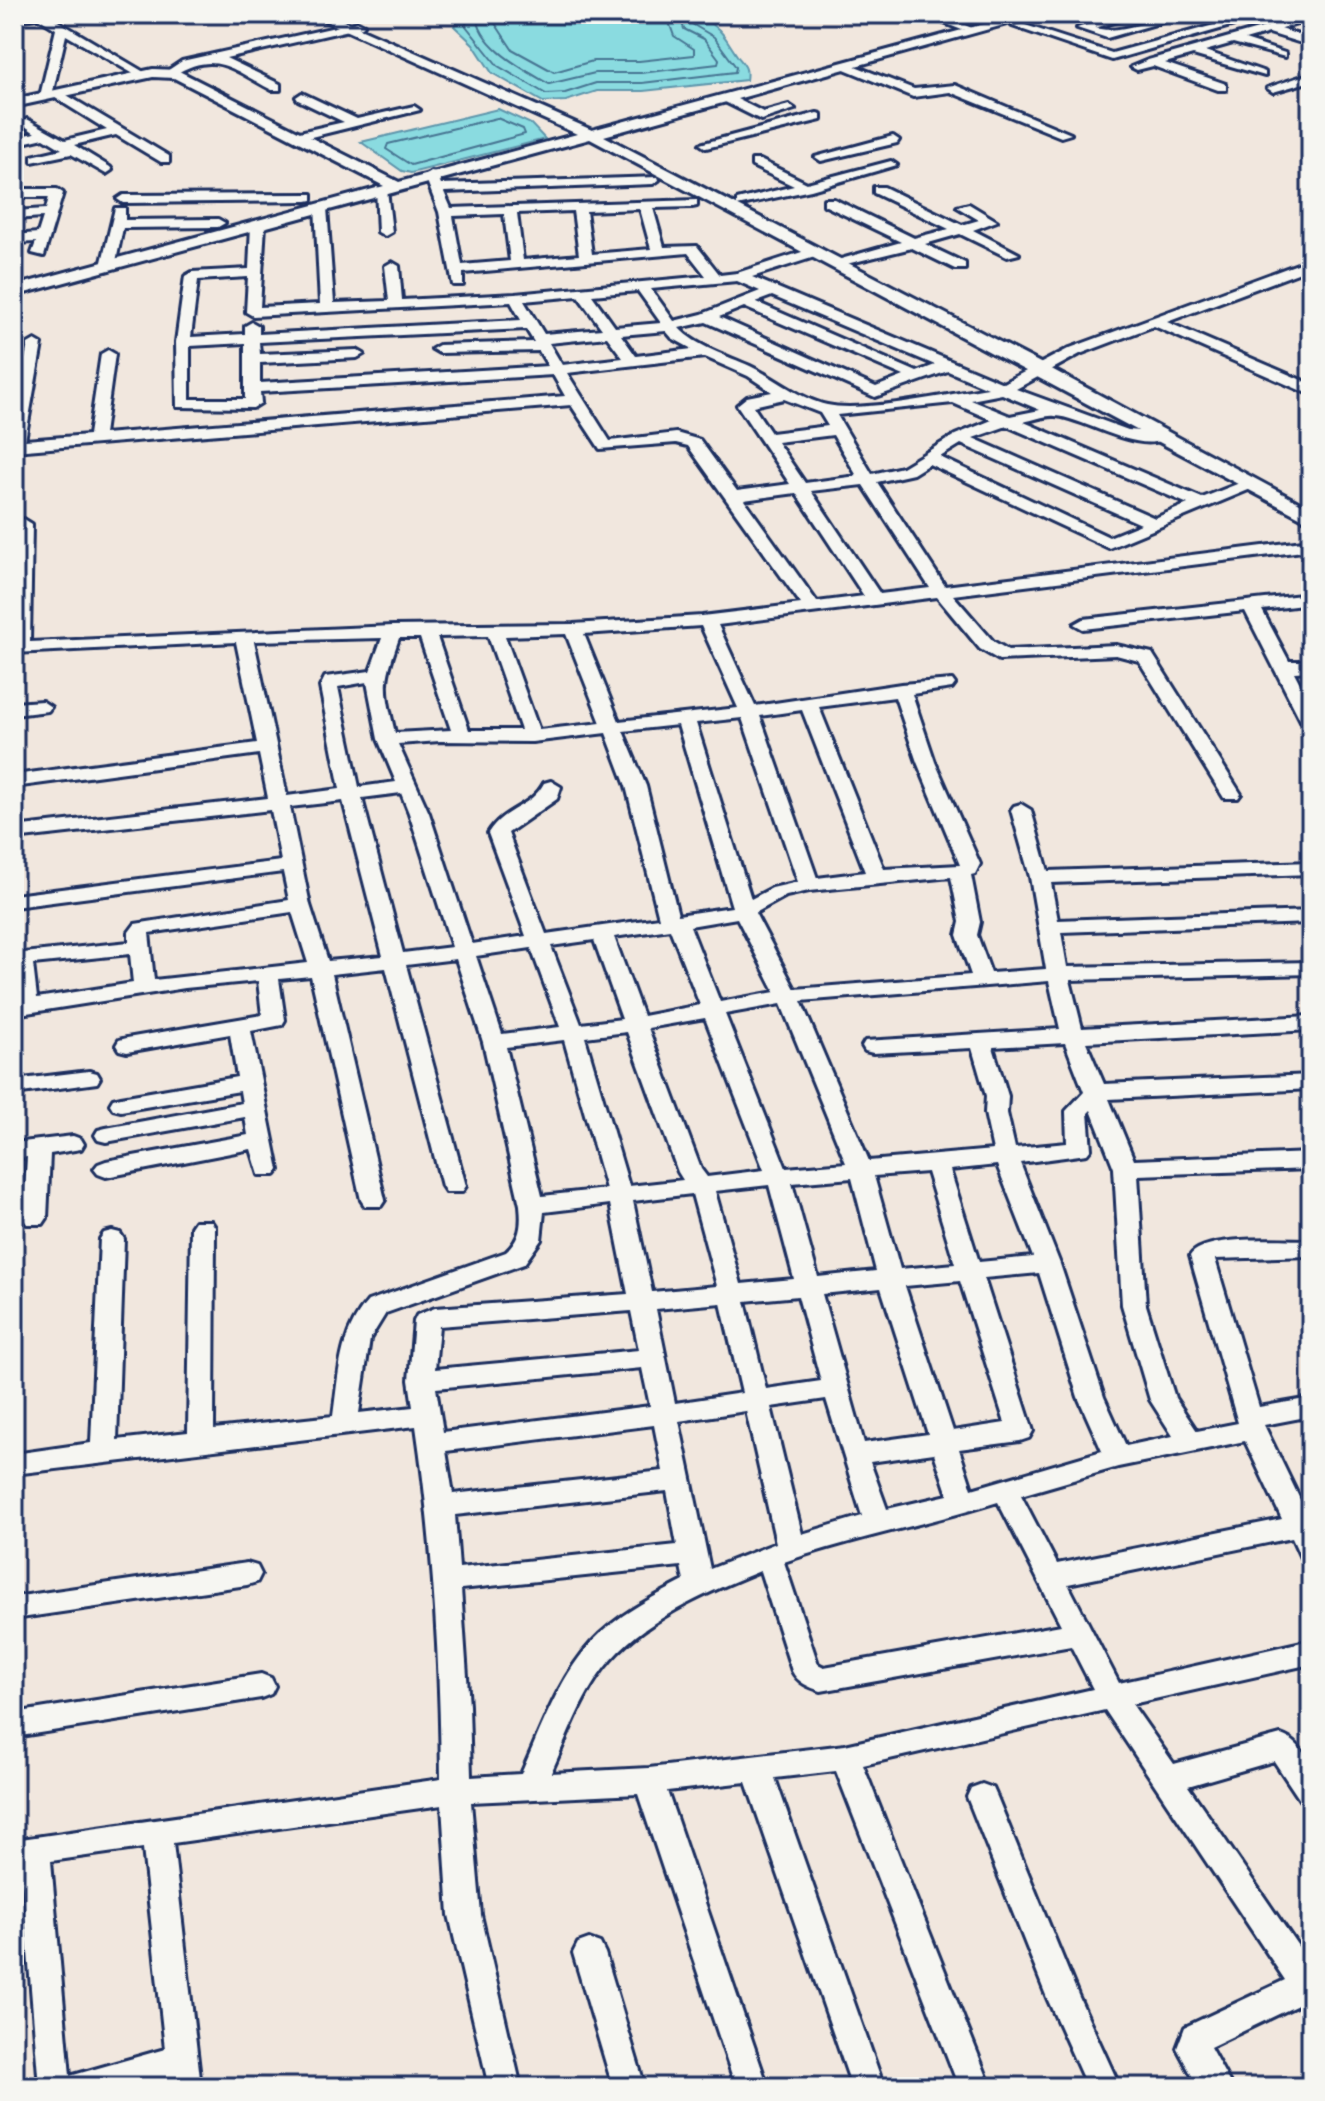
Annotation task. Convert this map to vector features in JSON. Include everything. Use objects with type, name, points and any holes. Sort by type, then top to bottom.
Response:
[{"type":"street","points":[[14,18],[39,14],[143,75]]},
{"type":"street","points":[[317,14],[594,131],[742,203],[844,263],[1311,506]]},
{"type":"street","points":[[337,14],[351,26]]},
{"type":"street","points":[[927,14],[966,28]]},
{"type":"street","points":[[434,182],[594,131],[1036,14]]},
{"type":"street","points":[[1083,14],[1109,18]]},
{"type":"street","points":[[1133,14],[1109,18],[1083,28],[1107,35],[1184,14]]},
{"type":"street","points":[[14,285],[108,263],[966,28],[1018,20],[1112,57],[1266,14]]},
{"type":"street","points":[[1303,14],[1311,17]]},
{"type":"street","points":[[1137,67],[1311,17]]},
{"type":"street","points":[[170,73],[181,65],[351,26]]},
{"type":"street","points":[[51,95],[62,28]]},
{"type":"street","points":[[1268,29],[1311,43]]},
{"type":"street","points":[[1232,39],[1281,55]]},
{"type":"street","points":[[1193,51],[1261,74]]},
{"type":"street","points":[[216,57],[276,87]]},
{"type":"street","points":[[1152,62],[1222,87]]},
{"type":"street","points":[[846,66],[916,94],[951,88],[1065,134]]},
{"type":"street","points":[[14,103],[143,75],[170,73],[183,76],[299,136],[388,186]]},
{"type":"street","points":[[1273,88],[1311,77]]},
{"type":"street","points":[[51,95],[165,159]]},
{"type":"street","points":[[302,97],[355,123]]},
{"type":"street","points":[[727,98],[761,116]]},
{"type":"street","points":[[694,133],[796,107]]},
{"type":"street","points":[[299,136],[414,110]]},
{"type":"street","points":[[706,144],[817,117]]},
{"type":"street","points":[[736,122],[755,132]]},
{"type":"street","points":[[27,123],[106,170]]},
{"type":"street","points":[[36,159],[118,131]]},
{"type":"street","points":[[594,131],[816,252],[844,263],[990,221],[964,207]]},
{"type":"street","points":[[14,141],[44,134]]},
{"type":"street","points":[[821,157],[893,140]]},
{"type":"street","points":[[805,151],[856,174]]},
{"type":"street","points":[[756,163],[806,187]]},
{"type":"street","points":[[742,203],[891,165]]},
{"type":"street","points":[[14,291],[260,218],[320,208],[388,186],[434,182],[653,180]]},
{"type":"street","points":[[434,182],[446,212],[462,301]]},
{"type":"street","points":[[385,232],[388,186]]},
{"type":"street","points":[[879,190],[1012,254]]},
{"type":"street","points":[[14,193],[55,191],[39,253]]},
{"type":"street","points":[[121,206],[307,197]]},
{"type":"street","points":[[829,202],[960,266]]},
{"type":"street","points":[[446,212],[692,203]]},
{"type":"street","points":[[646,205],[658,251]]},
{"type":"street","points":[[108,263],[121,206]]},
{"type":"street","points":[[121,206],[260,218]]},
{"type":"street","points":[[121,206],[218,223]]},
{"type":"street","points":[[579,207],[586,258]]},
{"type":"street","points":[[320,208],[327,309]]},
{"type":"street","points":[[510,210],[517,264]]},
{"type":"street","points":[[14,215],[52,212]]},
{"type":"street","points":[[256,424],[252,395],[252,338],[260,218]]},
{"type":"street","points":[[14,239],[44,237]]},
{"type":"street","points":[[455,270],[694,249],[717,280]]},
{"type":"street","points":[[253,312],[515,298],[717,280],[739,277],[816,252]]},
{"type":"street","points":[[642,287],[669,326],[686,342],[753,373],[785,394],[826,410],[850,411],[904,406],[1004,389],[1075,351],[1311,263]]},
{"type":"street","points":[[392,266],[396,305]]},
{"type":"street","points":[[254,273],[192,276],[183,342],[182,404],[252,395],[634,363],[707,352]]},
{"type":"street","points":[[739,277],[1056,411],[1126,435],[1161,436]]},
{"type":"street","points":[[439,349],[543,342],[669,326],[707,317],[772,291]]},
{"type":"street","points":[[583,293],[634,363]]},
{"type":"street","points":[[515,298],[606,446],[676,438],[694,443],[814,609]]},
{"type":"street","points":[[746,303],[915,376]]},
{"type":"street","points":[[707,317],[904,406]]},
{"type":"street","points":[[763,341],[833,317]]},
{"type":"street","points":[[1154,321],[1303,380],[1311,390]]},
{"type":"street","points":[[183,342],[530,324]]},
{"type":"street","points":[[35,344],[15,446],[575,400]]},
{"type":"street","points":[[96,438],[108,354]]},
{"type":"street","points":[[252,359],[357,354]]},
{"type":"street","points":[[875,392],[949,365]]},
{"type":"street","points":[[1044,368],[1311,517]]},
{"type":"street","points":[[785,394],[752,400],[745,405],[876,601]]},
{"type":"street","points":[[955,398],[1201,504]]},
{"type":"street","points":[[826,410],[940,590],[975,637],[998,655],[1116,650],[1146,657],[1231,794]]},
{"type":"street","points":[[731,497],[907,471],[931,459],[960,438],[1004,421],[1056,411]]},
{"type":"street","points":[[767,438],[838,430]]},
{"type":"street","points":[[960,438],[1156,524]]},
{"type":"street","points":[[931,459],[1109,543]]},
{"type":"street","points":[[1071,575],[1109,543],[1252,483]]},
{"type":"street","points":[[24,524],[18,648],[244,636],[573,629],[707,620],[1311,545]]},
{"type":"street","points":[[1083,624],[1311,599]]},
{"type":"street","points":[[1251,606],[1311,723]]},
{"type":"street","points":[[707,620],[749,712],[809,885]]},
{"type":"street","points":[[494,629],[532,736]]},
{"type":"street","points":[[573,629],[636,786],[674,923],[713,1009],[778,1176],[854,1454],[878,1522]]},
{"type":"street","points":[[426,630],[462,735]]},
{"type":"street","points":[[345,1424],[357,1339],[367,1318],[377,1307],[515,1258],[526,1248],[534,1231],[532,1205],[494,1042],[419,813],[387,739],[376,689],[377,675],[393,631]]},
{"type":"street","points":[[244,636],[300,905],[320,968],[373,1200]]},
{"type":"street","points":[[1283,667],[1311,666]]},
{"type":"street","points":[[377,675],[328,684],[351,795],[454,1186]]},
{"type":"street","points":[[387,739],[462,735],[532,736],[749,712],[946,684]]},
{"type":"street","points":[[140,947],[18,959],[20,1007],[267,972],[393,961],[674,923],[744,911],[779,892],[809,885],[877,876],[968,870],[970,864],[926,762],[901,689]]},
{"type":"street","points":[[808,702],[877,876]]},
{"type":"street","points":[[14,709],[42,707]]},
{"type":"street","points":[[685,719],[744,911],[788,996],[861,1170],[890,1278],[964,1504]]},
{"type":"street","points":[[14,781],[268,747]]},
{"type":"street","points":[[14,833],[406,787]]},
{"type":"street","points":[[551,787],[550,795],[544,802],[505,824],[498,833],[573,1033],[620,1195],[699,1585]]},
{"type":"street","points":[[1021,810],[1040,877],[1072,1033],[1126,1168],[1134,1305],[1163,1400],[1191,1443]]},
{"type":"street","points":[[14,901],[293,865]]},
{"type":"street","points":[[1040,877],[1311,868]]},
{"type":"street","points":[[960,871],[970,922],[967,935],[983,980]]},
{"type":"street","points":[[144,989],[139,932],[142,928],[300,905]]},
{"type":"street","points":[[1050,926],[1311,917]]},
{"type":"street","points":[[602,933],[690,1172],[702,1186],[731,1293],[755,1400],[780,1552],[806,1671],[821,1679],[1080,1633]]},
{"type":"street","points":[[494,1042],[635,1024],[788,996],[1058,974],[1311,968]]},
{"type":"street","points":[[127,1045],[274,1020],[267,972]]},
{"type":"street","points":[[873,1046],[1072,1033],[1311,1023]]},
{"type":"street","points":[[239,1026],[267,1170]]},
{"type":"street","points":[[980,1039],[997,1096],[996,1113],[1006,1158],[1048,1264],[1091,1397],[1118,1457]]},
{"type":"street","points":[[14,1087],[89,1078]]},
{"type":"street","points":[[121,1104],[249,1082]]},
{"type":"street","points":[[532,1205],[778,1176],[1006,1158],[1079,1149],[1077,1111],[1097,1092],[1311,1082]]},
{"type":"street","points":[[106,1135],[253,1108]]},
{"type":"street","points":[[106,1169],[260,1140]]},
{"type":"street","points":[[14,1151],[73,1144]]},
{"type":"street","points":[[35,1218],[39,1148]]},
{"type":"street","points":[[1126,1168],[1311,1161]]},
{"type":"street","points":[[854,1454],[1020,1431],[936,1164]]},
{"type":"street","points":[[201,1440],[203,1227]]},
{"type":"street","points":[[104,1451],[112,1239]]},
{"type":"street","points":[[1052,1576],[1307,1533],[1251,1424],[1202,1256],[1211,1251],[1311,1248]]},
{"type":"street","points":[[505,2087],[465,1915],[457,1837],[441,1506],[422,1380],[426,1321],[430,1318],[1048,1264]]},
{"type":"street","points":[[422,1380],[653,1358]]},
{"type":"street","points":[[433,1443],[664,1414],[836,1388]]},
{"type":"street","points":[[530,1787],[593,1661],[621,1633],[699,1585],[780,1552],[878,1522],[964,1504],[1118,1457],[1191,1443],[1311,1407]]},
{"type":"street","points":[[14,1464],[427,1415]]},
{"type":"street","points":[[441,1506],[677,1480]]},
{"type":"street","points":[[1005,1489],[1113,1699],[1309,1989],[1196,2038],[1193,2048],[1216,2087]]},
{"type":"street","points":[[446,1580],[693,1554]]},
{"type":"street","points":[[14,1608],[247,1574]]},
{"type":"street","points":[[55,2087],[24,1852],[457,1790],[649,1781],[845,1757],[1311,1652]]},
{"type":"street","points":[[14,1725],[261,1686]]},
{"type":"street","points":[[1167,1779],[1281,1747],[1311,1791]]},
{"type":"street","points":[[845,1757],[975,2087]]},
{"type":"street","points":[[757,1770],[868,2087]]},
{"type":"street","points":[[649,1781],[752,2087]]},
{"type":"street","points":[[982,1797],[1063,1998],[1104,2087]]},
{"type":"street","points":[[81,2087],[183,2074],[157,1833]]},
{"type":"street","points":[[589,1953],[629,2087]]},
{"type":"water","points":[[462,14],[685,14],[706,21],[722,33],[745,67],[746,80],[643,91],[597,91],[566,101],[543,102],[492,73],[473,44],[454,26]]},
{"type":"water","points":[[498,109],[531,124],[545,139],[411,173],[402,171],[361,142]]}]
